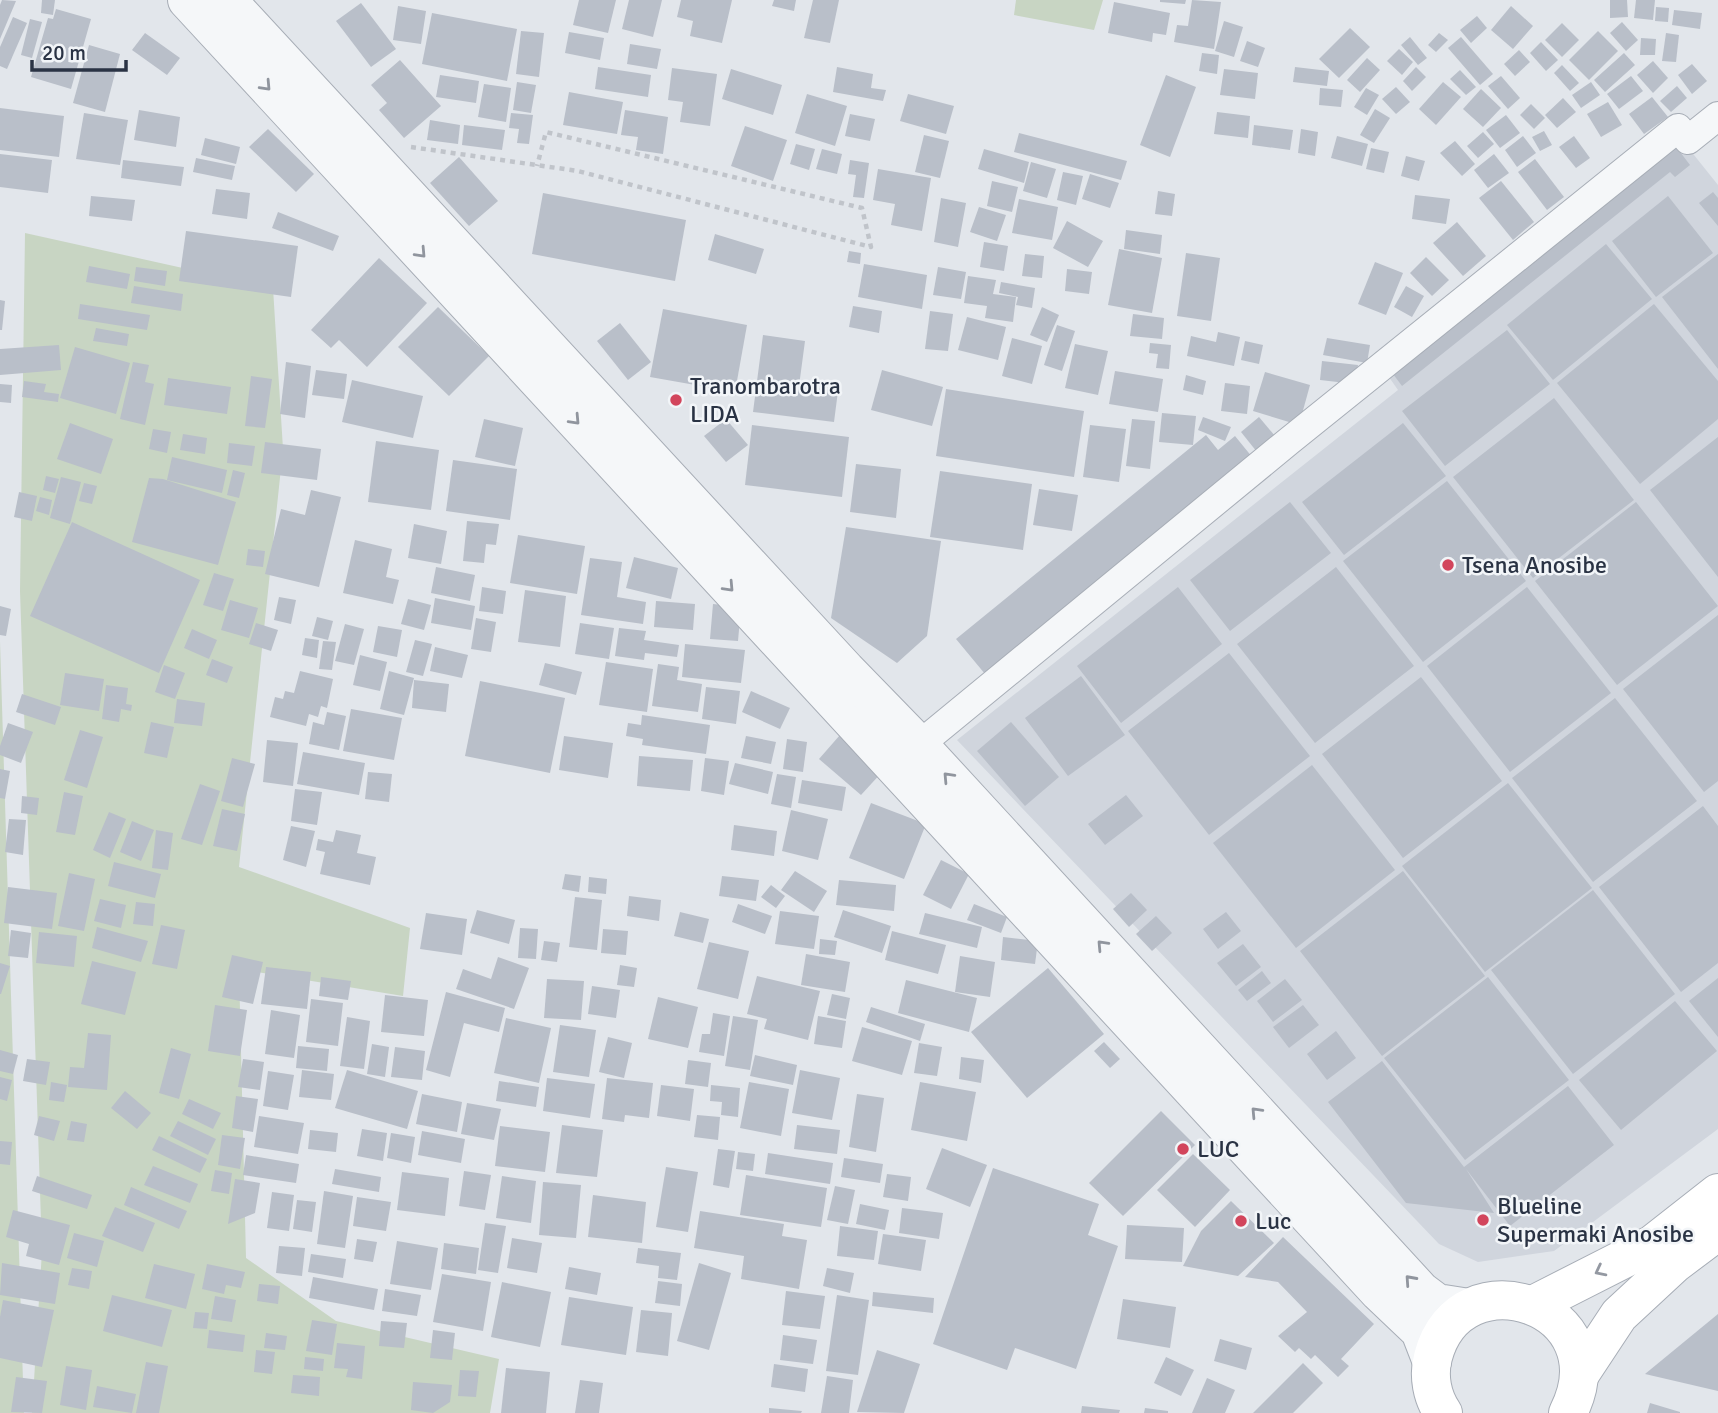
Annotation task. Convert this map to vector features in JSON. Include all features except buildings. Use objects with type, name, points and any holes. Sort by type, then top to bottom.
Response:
[{"type":"main road","points":[[1534,1305],[1653,1244],[1718,1193]]},
{"type":"main road","points":[[1580,1374],[1619,1315],[1674,1264],[1718,1231]]},
{"type":"main road","points":[[1410,1413],[1436,1346],[1455,1318],[1469,1308],[1490,1301],[1512,1299],[1534,1305],[1553,1316],[1568,1333],[1577,1353],[1580,1374],[1576,1396],[1568,1413]]},
{"type":"main road","points":[[1432,1362],[1431,1384],[1443,1413]]},
{"type":"street","points":[[187,0],[1379,1292],[1420,1331],[1432,1362]]},
{"type":"street","points":[[227,0],[818,640],[919,745],[1421,1291],[1437,1303],[1469,1308]]},
{"type":"street","points":[[919,745],[1298,433],[1678,128],[1688,140],[1718,116]]},
{"type":"path","points":[[407,146],[537,166],[578,171],[871,247],[862,208],[546,132],[537,166]]},
{"type":"shaded area","name":"Tsena Anosibe","points":[[1678,135],[1718,185],[1718,1129],[1554,1251],[1478,1262],[1439,1244],[957,740],[1398,390],[1384,370]]},
{"type":"green space","points":[[1016,0],[1103,0],[1094,30],[1014,15]]},
{"type":"green space","points":[[25,233],[273,288],[283,449],[239,867],[410,928],[403,996],[239,969],[246,1258],[336,1321],[499,1359],[490,1413],[32,1413],[42,1251],[20,591]]},
{"type":"green space","points":[[0,641],[24,1413],[0,1413]]},
{"type":"place","name":"Tranombarotra LIDA","points":[[676,400]]},
{"type":"place","name":"Tsena Anosibe","points":[[1448,565]]},
{"type":"place","name":"LUC","points":[[1183,1149]]},
{"type":"place","name":"Blueline Supermaki Anosibe","points":[[1483,1220]]},
{"type":"place","name":"Luc","points":[[1241,1221]]}]
